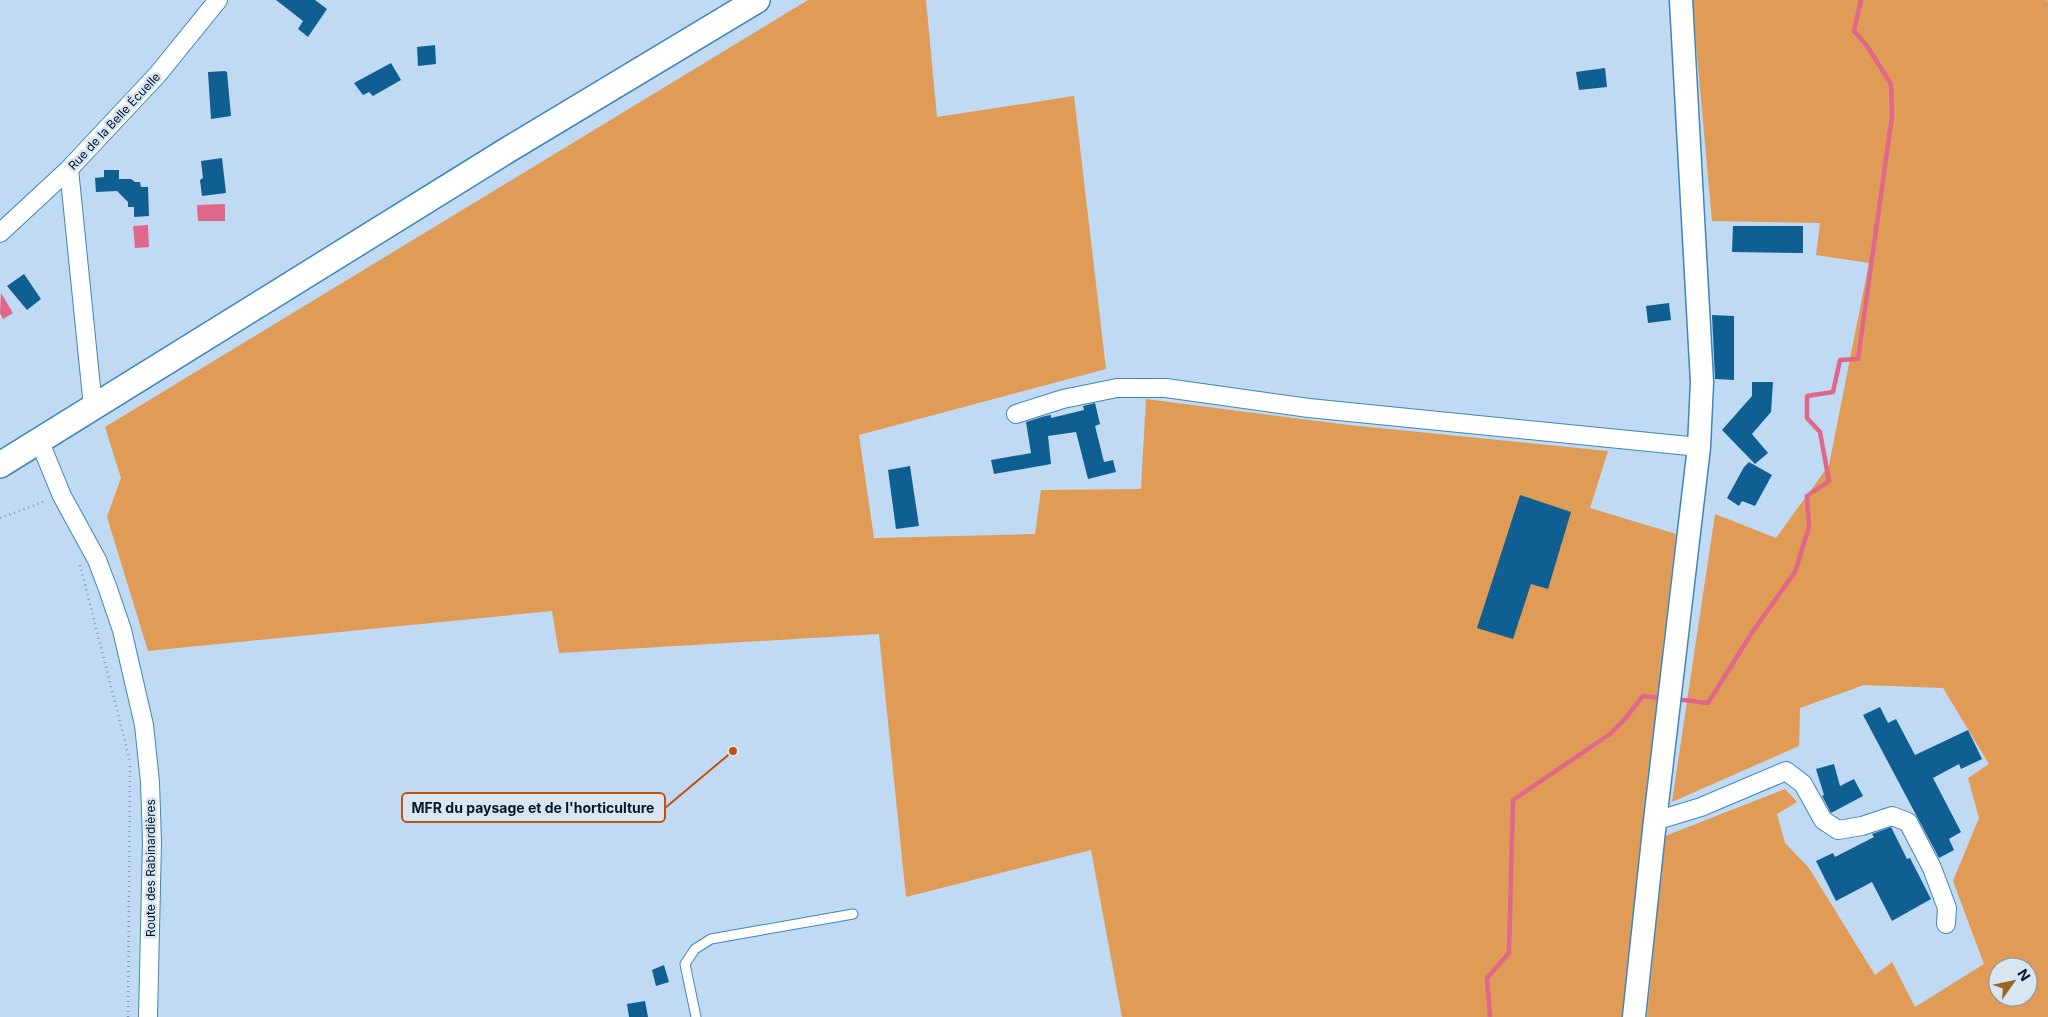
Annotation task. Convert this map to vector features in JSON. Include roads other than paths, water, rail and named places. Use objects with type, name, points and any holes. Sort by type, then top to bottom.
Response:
[{"type":"main road","points":[[0,465],[506,151],[757,0]]},
{"type":"street","name":"Rue de la Belle Écuelle","points":[[0,233],[69,169],[164,67],[218,0]]},
{"type":"street","points":[[1634,1017],[1654,821],[1700,447],[1702,382],[1681,0]]},
{"type":"street","points":[[69,169],[94,405]]},
{"type":"street","points":[[1016,414],[1063,400],[1117,388],[1166,388],[1309,408],[1700,447]]},
{"type":"street","name":"Route des Rabinardières","points":[[39,440],[62,496],[97,560],[108,589],[122,630],[144,725],[150,782],[152,842],[148,1017]]},
{"type":"street","points":[[1654,821],[1700,807],[1786,771],[1802,784],[1823,820],[1838,830],[1862,826],[1892,816],[1908,822],[1932,868],[1947,908],[1946,924]]},
{"type":"lane","points":[[696,1017],[685,964],[695,949],[711,939],[853,914]]},
{"type":"waterway","points":[[1675,699],[1708,703],[1753,631],[1795,572],[1809,527],[1807,496],[1829,481],[1820,432],[1807,418],[1807,396],[1833,392],[1840,360],[1858,359],[1892,116],[1891,84],[1867,46],[1854,31],[1861,0]]},
{"type":"waterway","points":[[1490,1017],[1487,978],[1509,953],[1513,800],[1610,734],[1643,696],[1662,698]]},
{"type":"place","name":"MFR du paysage et de l'horticulture","points":[[733,751]]}]
